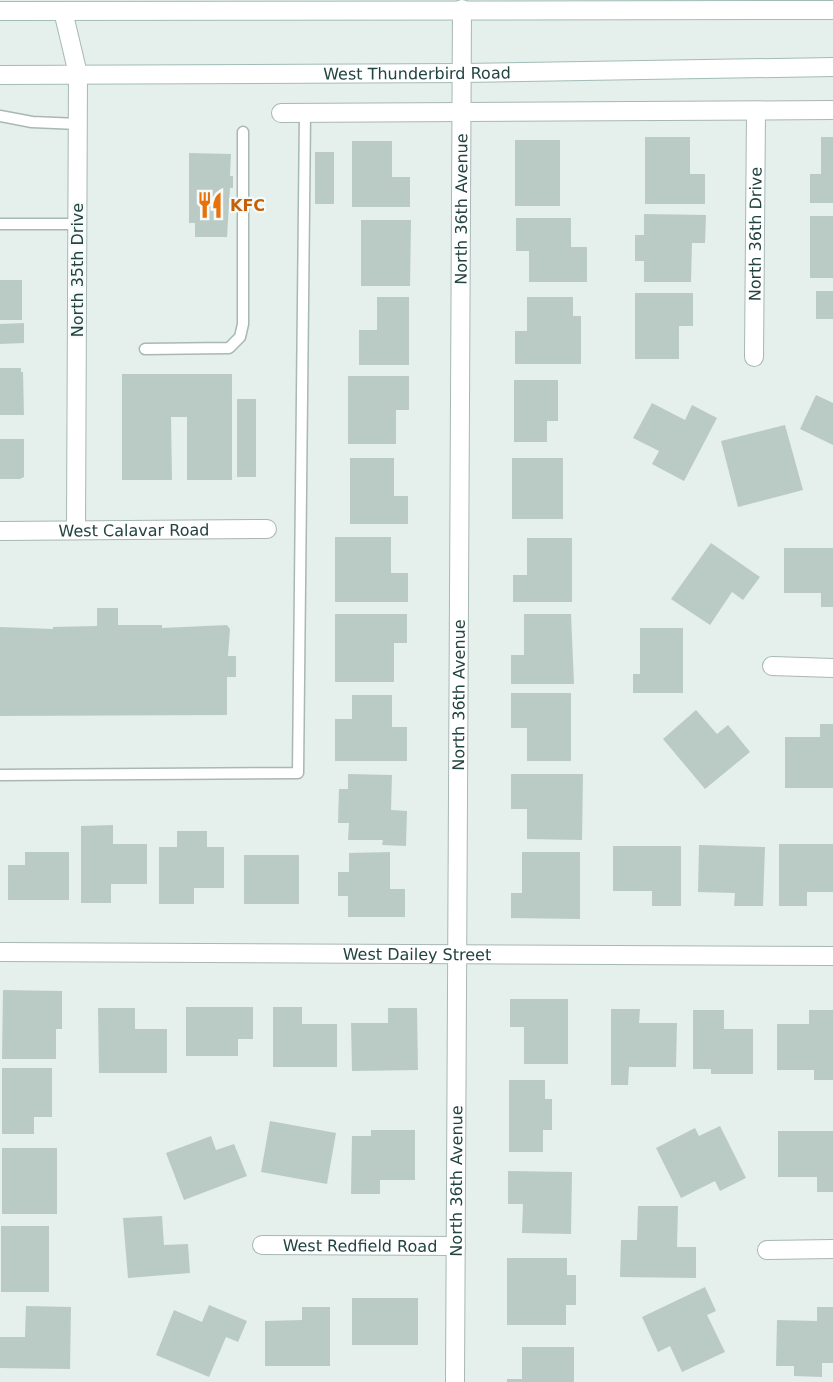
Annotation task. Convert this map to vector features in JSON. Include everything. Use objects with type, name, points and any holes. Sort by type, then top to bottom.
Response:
[{"type":"street","name":"North 36th Avenue","points":[[455,1382],[462,9]]},
{"type":"street","points":[[0,11],[833,10]]},
{"type":"street","name":"North 35th Drive","points":[[63,11],[78,74],[76,530]]},
{"type":"street","name":"West Thunderbird Road","points":[[0,75],[463,73],[833,67]]},
{"type":"street","points":[[281,114],[833,110]]},
{"type":"street","name":"North 36th Drive","points":[[754,357],[756,111]]},
{"type":"street","name":"West Calavar Road","points":[[0,531],[267,529]]},
{"type":"street","points":[[772,666],[833,668]]},
{"type":"street","name":"West Dailey Street","points":[[0,952],[833,956]]},
{"type":"street","name":"West Redfield Road","points":[[262,1245],[456,1246]]},
{"type":"street","points":[[767,1250],[833,1249]]},
{"type":"lane","points":[[0,775],[298,773],[305,113]]},
{"type":"lane","points":[[0,116],[32,122],[78,124]]},
{"type":"lane","points":[[145,349],[229,348],[240,337],[243,324],[243,132]]},
{"type":"lane","points":[[0,224],[77,224]]},
{"type":"building","points":[[645,137],[690,137],[690,174],[705,174],[705,204],[645,204]]},
{"type":"building","points":[[821,137],[833,137],[833,203],[810,203],[810,174],[821,174]]},
{"type":"building","points":[[515,140],[560,140],[560,206],[515,206]]},
{"type":"building","points":[[352,141],[392,141],[392,177],[410,177],[410,207],[352,207]]},
{"type":"building","points":[[315,152],[334,152],[334,204],[315,204]]},
{"type":"building","name":"KFC","points":[[189,153],[231,154],[230,176],[233,176],[233,188],[230,188],[227,237],[195,237],[195,223],[189,223]]},
{"type":"building","points":[[644,214],[706,215],[705,243],[692,243],[691,282],[644,282],[644,261],[635,261],[635,235],[644,235]]},
{"type":"building","points":[[810,216],[833,216],[833,278],[810,278]]},
{"type":"building","points":[[516,218],[571,218],[571,247],[587,247],[587,282],[529,282],[529,251],[516,251]]},
{"type":"building","points":[[361,220],[411,220],[410,286],[361,286]]},
{"type":"building","points":[[0,280],[22,280],[22,320],[0,320]]},
{"type":"building","points":[[816,291],[833,291],[833,319],[816,319]]},
{"type":"building","points":[[635,293],[693,293],[693,326],[679,326],[679,359],[635,359]]},
{"type":"building","points":[[377,297],[409,297],[409,365],[359,365],[359,330],[377,330]]},
{"type":"building","points":[[527,297],[573,297],[573,316],[581,316],[581,364],[515,364],[515,331],[527,331]]},
{"type":"building","points":[[24,323],[24,343],[0,344],[0,324]]},
{"type":"building","points":[[0,368],[21,368],[24,415],[0,415]]},
{"type":"building","points":[[122,374],[232,374],[232,480],[187,480],[187,417],[171,417],[172,480],[122,480]]},
{"type":"building","points":[[348,376],[409,376],[409,410],[396,410],[396,444],[348,444]]},
{"type":"building","points":[[514,380],[558,380],[558,421],[547,421],[547,442],[514,442]]},
{"type":"building","points":[[816,395],[833,403],[833,445],[800,429]]},
{"type":"building","points":[[237,399],[256,399],[256,477],[237,477]]},
{"type":"building","points":[[652,403],[685,420],[692,405],[717,418],[684,481],[652,464],[659,451],[633,438]]},
{"type":"building","points":[[785,425],[803,490],[738,507],[721,441]]},
{"type":"building","points":[[0,439],[24,439],[24,477],[0,479]]},
{"type":"building","points":[[350,458],[394,458],[394,496],[408,496],[408,524],[350,524]]},
{"type":"building","points":[[512,458],[563,458],[563,519],[512,519]]},
{"type":"building","points":[[335,537],[391,537],[391,573],[408,573],[408,602],[335,602]]},
{"type":"building","points":[[527,538],[572,538],[572,602],[513,602],[513,575],[527,575]]},
{"type":"building","points":[[711,543],[760,577],[743,600],[732,592],[710,625],[671,599]]},
{"type":"building","points":[[784,548],[833,548],[833,607],[821,607],[821,593],[784,593]]},
{"type":"building","points":[[97,608],[118,608],[118,625],[162,625],[162,628],[227,625],[230,629],[228,656],[236,656],[236,677],[227,677],[227,715],[0,716],[0,627],[53,629],[53,627],[97,626]]},
{"type":"building","points":[[335,614],[407,614],[407,643],[394,643],[394,682],[335,682]]},
{"type":"building","points":[[524,614],[571,614],[574,684],[511,684],[511,655],[524,655]]},
{"type":"building","points":[[640,628],[683,628],[683,693],[633,693],[633,674],[640,674]]},
{"type":"building","points":[[511,693],[571,693],[571,761],[527,761],[527,728],[511,728]]},
{"type":"building","points":[[352,695],[392,695],[392,727],[407,727],[407,761],[335,761],[335,719],[352,719]]},
{"type":"building","points":[[696,710],[717,734],[728,725],[750,752],[705,789],[663,739]]},
{"type":"building","points":[[820,724],[833,724],[833,788],[785,788],[785,737],[820,737]]},
{"type":"building","points":[[348,774],[392,775],[391,810],[407,811],[406,846],[382,845],[383,840],[348,840],[349,823],[338,823],[339,789],[348,789]]},
{"type":"building","points":[[511,774],[583,774],[582,840],[527,839],[527,809],[511,809]]},
{"type":"building","points":[[113,825],[113,844],[147,844],[147,884],[111,884],[111,903],[81,903],[81,826]]},
{"type":"building","points":[[177,831],[207,831],[207,847],[224,847],[224,888],[194,888],[194,904],[159,904],[159,847],[177,847]]},
{"type":"building","points":[[779,844],[833,844],[833,892],[807,892],[807,906],[779,906]]},
{"type":"building","points":[[699,845],[765,847],[763,906],[734,906],[735,893],[698,892]]},
{"type":"building","points":[[613,846],[681,846],[681,906],[652,906],[652,891],[613,891]]},
{"type":"building","points":[[25,852],[69,852],[69,900],[8,900],[8,865],[25,865]]},
{"type":"building","points":[[390,852],[390,889],[405,889],[405,917],[348,917],[348,896],[338,896],[338,872],[349,872],[349,853]]},
{"type":"building","points":[[522,852],[580,852],[580,919],[511,918],[511,893],[522,893]]},
{"type":"building","points":[[244,855],[299,855],[299,904],[244,904]]},
{"type":"building","points":[[3,990],[62,991],[62,1029],[56,1029],[56,1059],[2,1059]]},
{"type":"building","points":[[510,999],[568,999],[568,1064],[524,1064],[524,1027],[510,1027]]},
{"type":"building","points":[[186,1007],[253,1007],[253,1039],[238,1039],[238,1056],[186,1056]]},
{"type":"building","points":[[273,1007],[302,1007],[302,1024],[337,1024],[337,1067],[273,1067]]},
{"type":"building","points":[[98,1008],[135,1008],[135,1029],[167,1029],[167,1073],[99,1073]]},
{"type":"building","points":[[388,1008],[417,1008],[418,1070],[352,1071],[351,1023],[388,1023]]},
{"type":"building","points":[[611,1009],[640,1009],[639,1023],[677,1023],[676,1067],[629,1067],[628,1085],[611,1085]]},
{"type":"building","points":[[693,1010],[724,1010],[724,1029],[753,1029],[753,1074],[711,1074],[711,1069],[693,1069]]},
{"type":"building","points":[[809,1010],[833,1010],[833,1080],[814,1080],[814,1070],[777,1070],[777,1024],[809,1024]]},
{"type":"building","points":[[2,1068],[52,1068],[52,1117],[34,1117],[34,1134],[2,1134]]},
{"type":"building","points":[[509,1080],[545,1080],[545,1099],[552,1099],[552,1130],[543,1130],[543,1152],[509,1152]]},
{"type":"building","points":[[270,1121],[336,1133],[327,1184],[261,1172]]},
{"type":"building","points":[[720,1126],[746,1178],[720,1191],[715,1181],[681,1198],[656,1148],[695,1128],[699,1136]]},
{"type":"building","points":[[371,1130],[415,1130],[415,1180],[380,1180],[380,1194],[351,1194],[352,1136],[371,1136]]},
{"type":"building","points":[[778,1131],[833,1131],[833,1192],[817,1192],[817,1177],[778,1177]]},
{"type":"building","points":[[211,1136],[216,1150],[234,1144],[247,1176],[184,1200],[166,1153]]},
{"type":"building","points":[[2,1148],[57,1148],[57,1214],[2,1214]]},
{"type":"building","points":[[508,1171],[572,1172],[571,1234],[522,1233],[523,1204],[508,1204]]},
{"type":"building","points":[[638,1206],[678,1206],[677,1247],[696,1247],[696,1278],[620,1277],[621,1240],[637,1240]]},
{"type":"building","points":[[162,1216],[164,1245],[188,1244],[190,1273],[128,1278],[123,1218]]},
{"type":"building","points":[[1,1226],[49,1226],[49,1292],[1,1292]]},
{"type":"building","points":[[507,1258],[567,1258],[567,1275],[576,1275],[576,1305],[566,1305],[566,1325],[507,1325]]},
{"type":"building","points":[[705,1287],[716,1311],[707,1315],[725,1352],[682,1372],[670,1346],[658,1352],[642,1317]]},
{"type":"building","points":[[352,1298],[418,1298],[418,1345],[352,1345]]},
{"type":"building","points":[[209,1305],[247,1321],[238,1342],[226,1337],[209,1377],[156,1355],[174,1310],[202,1322]]},
{"type":"building","points":[[26,1306],[71,1307],[70,1369],[0,1368],[0,1337],[25,1337]]},
{"type":"building","points":[[302,1307],[330,1307],[330,1366],[265,1366],[265,1321],[302,1320]]},
{"type":"building","points":[[817,1307],[833,1307],[833,1363],[822,1363],[822,1377],[794,1376],[794,1366],[776,1366],[777,1320],[817,1321]]},
{"type":"building","points":[[522,1347],[574,1347],[574,1382],[507,1382],[507,1379],[522,1379]]},
{"type":"place","name":"KFC","points":[[210,205]]}]
